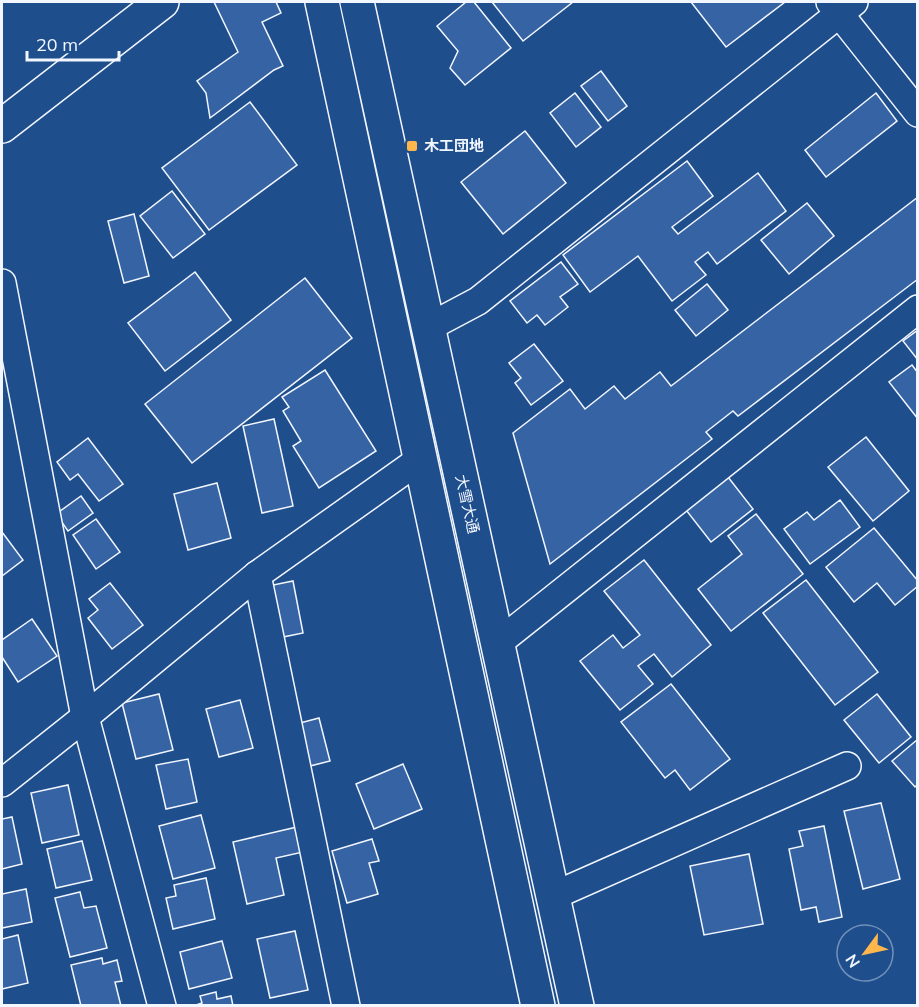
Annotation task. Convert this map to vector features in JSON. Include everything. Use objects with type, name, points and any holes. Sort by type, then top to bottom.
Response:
[{"type":"main road","points":[[4,120],[162,2]]},
{"type":"main road","points":[[322,2],[538,1005]]},
{"type":"main road","name":"大雪大通","points":[[357,2],[577,1005]]},
{"type":"street","points":[[429,327],[478,301],[841,5],[918,113]]},
{"type":"street","points":[[2,283],[85,717],[162,1005]]},
{"type":"street","points":[[498,643],[918,309]]},
{"type":"street","points":[[2,783],[257,575],[422,458]]},
{"type":"street","points":[[257,575],[346,1005]]},
{"type":"street","points":[[553,896],[847,766]]},
{"type":"building","points":[[214,2],[276,2],[281,13],[262,22],[283,66],[274,70],[210,118],[206,93],[197,81],[238,52]]},
{"type":"building","points":[[466,2],[474,2],[511,48],[465,85],[450,68],[458,51],[437,26]]},
{"type":"building","points":[[492,2],[573,2],[523,41]]},
{"type":"building","points":[[691,2],[785,2],[726,47]]},
{"type":"building","points":[[601,71],[627,106],[608,121],[581,86]]},
{"type":"building","points":[[575,93],[601,127],[576,147],[550,113]]},
{"type":"building","points":[[876,93],[897,121],[826,177],[805,150]]},
{"type":"building","points":[[250,102],[297,165],[209,230],[162,168]]},
{"type":"building","points":[[525,131],[566,183],[503,234],[461,182]]},
{"type":"building","points":[[687,161],[713,196],[672,227],[678,234],[758,173],[786,211],[717,264],[708,252],[695,262],[706,275],[672,301],[638,256],[590,292],[563,255]]},
{"type":"building","points":[[172,191],[205,234],[173,258],[140,216]]},
{"type":"building","points":[[918,197],[918,279],[738,416],[733,411],[706,432],[712,439],[550,564],[513,433],[570,389],[585,409],[614,386],[625,399],[660,372],[671,386]]},
{"type":"building","points":[[807,203],[834,236],[789,274],[761,240]]},
{"type":"building","points":[[134,214],[149,276],[124,283],[108,221]]},
{"type":"building","points":[[561,262],[578,284],[560,297],[568,307],[545,325],[537,315],[527,323],[510,301]]},
{"type":"building","points":[[195,272],[231,320],[165,371],[128,323]]},
{"type":"building","points":[[305,278],[352,338],[192,463],[145,404]]},
{"type":"building","points":[[707,284],[728,310],[696,336],[675,310]]},
{"type":"building","points":[[918,330],[918,360],[903,341]]},
{"type":"building","points":[[534,344],[563,381],[531,405],[515,383],[521,378],[509,363]]},
{"type":"building","points":[[912,365],[918,373],[918,419],[889,382]]},
{"type":"building","points":[[325,370],[376,451],[319,488],[293,446],[301,441],[283,411],[289,407],[282,397]]},
{"type":"building","points":[[274,419],[293,506],[262,513],[243,426]]},
{"type":"building","points":[[866,437],[909,491],[873,521],[828,467]]},
{"type":"building","points":[[88,438],[123,484],[99,501],[78,474],[70,480],[57,462]]},
{"type":"building","points":[[728,477],[753,509],[711,542],[686,510]]},
{"type":"building","points":[[217,483],[231,538],[188,550],[174,494]]},
{"type":"building","points":[[81,496],[93,513],[68,531],[56,514]]},
{"type":"building","points":[[840,500],[860,527],[810,564],[784,529],[807,512],[814,520]]},
{"type":"building","points":[[756,514],[803,574],[731,631],[698,589],[742,554],[728,536]]},
{"type":"building","points":[[96,519],[120,552],[96,569],[73,535]]},
{"type":"building","points":[[874,528],[918,581],[918,586],[895,605],[877,583],[854,602],[826,567]]},
{"type":"building","points":[[2,532],[23,560],[2,576]]},
{"type":"building","points":[[644,560],[711,645],[672,677],[654,654],[638,666],[653,684],[620,710],[580,661],[613,635],[623,648],[640,635],[604,591]]},
{"type":"building","points":[[806,580],[878,672],[835,705],[763,613]]},
{"type":"building","points":[[293,581],[303,633],[283,637],[273,585]]},
{"type":"building","points":[[110,583],[143,625],[112,649],[88,618],[98,610],[89,599]]},
{"type":"building","points":[[32,619],[57,656],[18,682],[2,657],[2,640]]},
{"type":"building","points":[[671,684],[730,759],[690,790],[675,770],[665,778],[621,722]]},
{"type":"building","points":[[159,694],[173,750],[136,759],[122,703]]},
{"type":"building","points":[[877,694],[911,737],[879,763],[844,720]]},
{"type":"building","points":[[240,700],[253,748],[219,757],[206,709]]},
{"type":"building","points":[[319,718],[330,761],[310,766],[300,723]]},
{"type":"building","points":[[918,739],[918,784],[915,787],[892,761]]},
{"type":"building","points":[[188,759],[197,802],[166,809],[156,765]]},
{"type":"building","points":[[403,764],[422,809],[374,829],[356,784]]},
{"type":"building","points":[[68,785],[79,835],[42,843],[31,793]]},
{"type":"building","points":[[881,803],[900,879],[863,889],[844,811]]},
{"type":"building","points":[[201,815],[215,868],[173,879],[159,826]]},
{"type":"building","points":[[12,817],[22,864],[2,869],[2,819]]},
{"type":"building","points":[[824,826],[842,917],[819,922],[816,907],[801,910],[789,849],[803,846],[799,831]]},
{"type":"building","points":[[297,827],[303,852],[276,858],[284,895],[247,904],[233,842]]},
{"type":"building","points":[[372,839],[379,861],[369,863],[378,894],[347,903],[332,851]]},
{"type":"building","points":[[82,841],[92,880],[56,888],[47,849]]},
{"type":"building","points":[[749,854],[763,924],[704,935],[690,866]]},
{"type":"building","points":[[206,878],[215,919],[173,929],[166,898],[176,896],[174,885]]},
{"type":"building","points":[[26,889],[32,922],[2,928],[2,894]]},
{"type":"building","points":[[80,892],[84,908],[96,906],[107,948],[70,957],[55,898]]},
{"type":"building","points":[[295,931],[308,990],[270,998],[257,939]]},
{"type":"building","points":[[18,935],[28,983],[2,989],[2,939]]},
{"type":"building","points":[[222,941],[232,978],[189,989],[180,952]]},
{"type":"building","points":[[102,958],[103,964],[117,960],[122,981],[115,982],[121,1006],[81,1006],[71,965]]},
{"type":"building","points":[[216,992],[217,999],[231,996],[233,1006],[193,1006],[202,1003],[200,996]]},
{"type":"place","name":"木工団地","points":[[412,146]]}]
